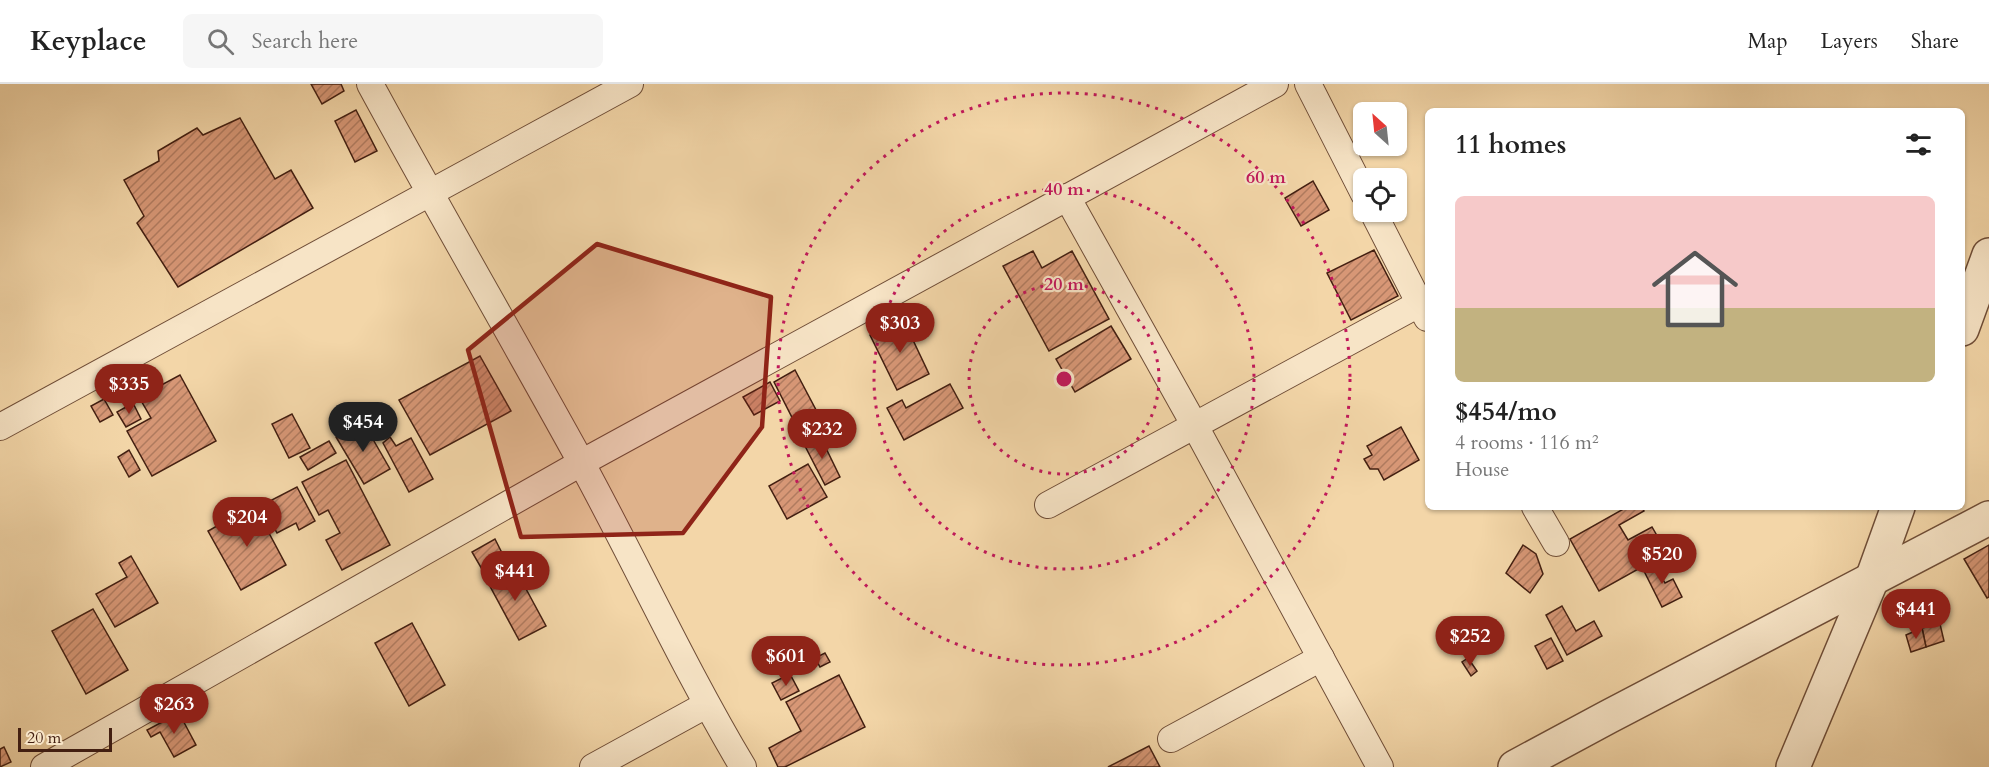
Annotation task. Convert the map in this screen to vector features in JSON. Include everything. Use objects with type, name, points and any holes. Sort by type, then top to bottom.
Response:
[{"type":"street","points":[[370,84],[581,463],[706,705],[743,767]]},
{"type":"street","points":[[0,428],[630,84]]},
{"type":"street","points":[[44,767],[581,463],[1275,84]]},
{"type":"street","points":[[1308,84],[1353,172]]},
{"type":"street","points":[[1067,197],[1195,426],[1380,767]]},
{"type":"street","points":[[1048,505],[1425,307],[1378,222]]},
{"type":"street","points":[[1965,321],[1989,255]]},
{"type":"street","points":[[1537,510],[1556,543]]},
{"type":"street","points":[[1793,767],[1872,579],[1897,510]]},
{"type":"street","points":[[1515,767],[1989,519]]},
{"type":"street","points":[[1171,739],[1321,658]]},
{"type":"street","points":[[593,767],[706,705]]},
{"type":"highlighted area","points":[[597,244],[771,297],[762,427],[683,533],[521,537],[468,350]]},
{"type":"building","points":[[311,84],[341,84],[344,91],[322,104]]},
{"type":"building","points":[[356,110],[377,151],[355,162],[335,121]]},
{"type":"building","points":[[240,118],[275,179],[291,170],[313,208],[178,287],[137,223],[144,216],[124,180],[159,161],[158,151],[197,128],[203,135]]},
{"type":"building","points":[[1313,181],[1329,210],[1301,226],[1285,198]]},
{"type":"building","points":[[1374,250],[1398,296],[1351,320],[1327,273]]},
{"type":"building","points":[[1033,251],[1042,268],[1072,251],[1109,319],[1049,351],[1003,266]]},
{"type":"building","points":[[903,319],[929,374],[897,390],[870,335]]},
{"type":"building","points":[[1111,326],[1131,359],[1075,392],[1056,359]]},
{"type":"building","points":[[480,356],[511,411],[430,455],[399,400]]},
{"type":"building","points":[[795,370],[825,427],[802,437],[774,382]]},
{"type":"building","points":[[180,375],[216,441],[152,476],[127,431],[151,418],[139,397]]},
{"type":"building","points":[[770,382],[780,401],[754,415],[743,397]]},
{"type":"building","points":[[950,384],[963,408],[904,440],[887,408],[902,400],[906,408]]},
{"type":"building","points":[[104,399],[113,415],[100,422],[91,406]]},
{"type":"building","points":[[133,403],[141,419],[126,427],[117,412]]},
{"type":"building","points":[[292,414],[310,448],[289,458],[272,424]]},
{"type":"building","points":[[363,422],[390,469],[364,484],[336,437]]},
{"type":"building","points":[[1401,427],[1419,460],[1384,480],[1378,469],[1370,469],[1364,459],[1372,455],[1367,446]]},
{"type":"building","points":[[820,436],[840,477],[825,485],[804,444]]},
{"type":"building","points":[[390,437],[396,446],[411,438],[433,479],[409,492],[383,443]]},
{"type":"building","points":[[329,441],[336,453],[308,470],[300,457]]},
{"type":"building","points":[[129,450],[140,470],[129,477],[118,457]]},
{"type":"building","points":[[346,460],[390,545],[342,570],[326,540],[340,533],[328,510],[319,515],[302,482]]},
{"type":"building","points":[[808,464],[827,497],[787,519],[769,486]]},
{"type":"building","points":[[297,487],[315,521],[299,530],[296,523],[277,533],[262,505]]},
{"type":"building","points":[[254,505],[286,565],[241,590],[208,531]]},
{"type":"building","points":[[1622,510],[1644,510],[1619,525],[1628,540],[1652,527],[1667,553],[1599,591],[1570,539]]},
{"type":"building","points":[[495,539],[505,559],[483,571],[472,552]]},
{"type":"building","points":[[1523,545],[1536,554],[1543,574],[1530,593],[1506,573]]},
{"type":"building","points":[[1989,545],[1989,597],[1987,598],[1964,559]]},
{"type":"building","points":[[131,556],[158,603],[115,627],[96,594],[127,577],[119,563]]},
{"type":"building","points":[[1661,562],[1666,574],[1661,576],[1665,583],[1673,579],[1682,597],[1662,607],[1644,571]]},
{"type":"building","points":[[512,563],[546,626],[519,640],[485,577]]},
{"type":"building","points":[[1562,606],[1576,631],[1594,621],[1602,636],[1567,655],[1546,615]]},
{"type":"building","points":[[93,609],[128,670],[86,694],[52,631]]},
{"type":"building","points":[[412,623],[445,685],[409,706],[375,643]]},
{"type":"building","points":[[1940,624],[1944,641],[1926,647],[1922,628]]},
{"type":"building","points":[[1922,628],[1926,647],[1911,652],[1906,635]]},
{"type":"building","points":[[1551,638],[1563,661],[1547,669],[1535,646]]},
{"type":"building","points":[[825,653],[830,662],[820,667],[815,658]]},
{"type":"building","points":[[1468,658],[1477,671],[1471,676],[1462,662]]},
{"type":"building","points":[[790,674],[799,691],[781,700],[772,683]]},
{"type":"building","points":[[839,675],[865,727],[785,767],[778,767],[769,748],[801,731],[786,702]]},
{"type":"building","points":[[179,713],[196,745],[174,757],[160,732],[151,737],[147,730]]},
{"type":"building","points":[[1149,746],[1160,767],[1108,767]]},
{"type":"building","points":[[4,747],[11,762],[0,767],[0,749]]}]
